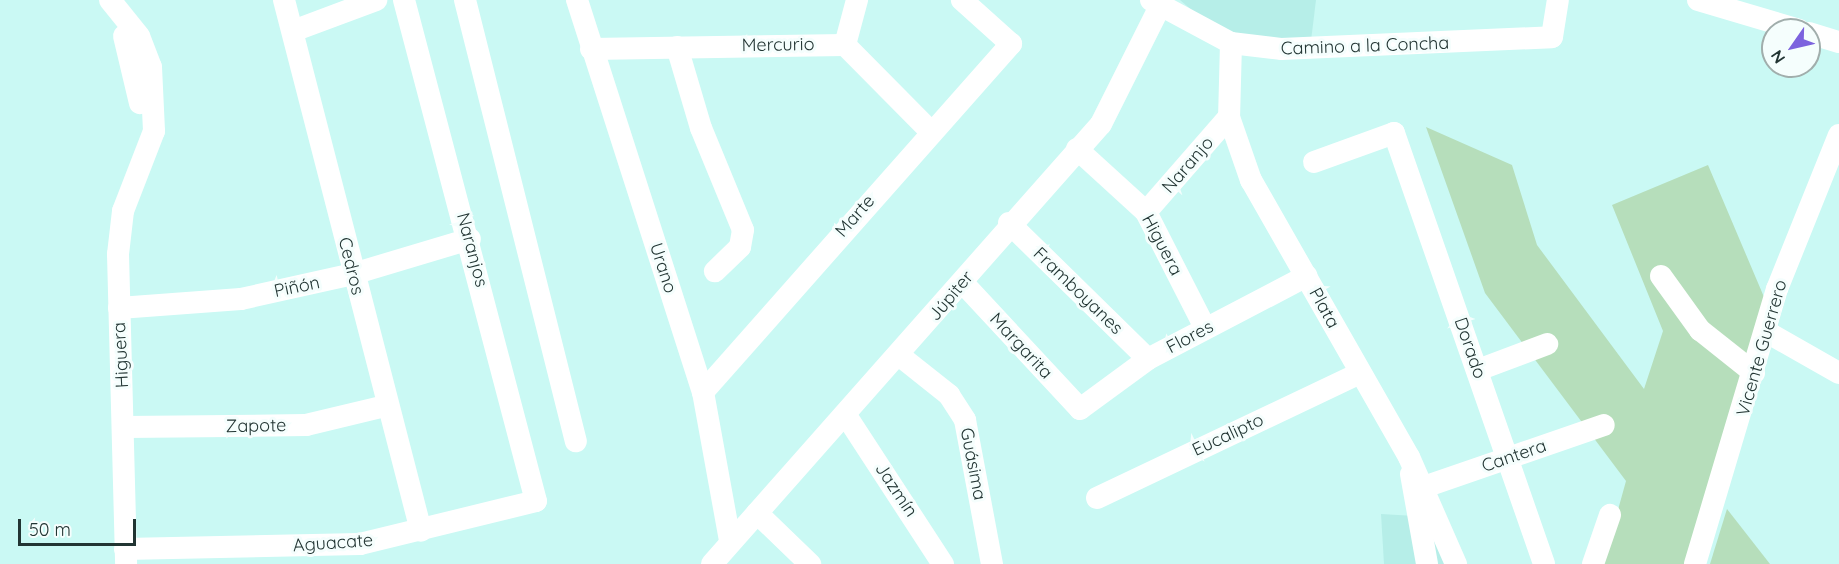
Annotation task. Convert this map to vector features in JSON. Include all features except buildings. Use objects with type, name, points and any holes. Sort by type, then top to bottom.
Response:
[{"type":"street","name":"Cedros","points":[[284,0],[385,406],[421,531]]},
{"type":"street","points":[[292,31],[376,0]]},
{"type":"street","name":"Naranjos","points":[[404,0],[470,239],[536,501]]},
{"type":"street","points":[[465,0],[576,441]]},
{"type":"street","name":"Urano","points":[[577,0],[703,392],[730,541]]},
{"type":"street","points":[[857,0],[845,45],[930,130]]},
{"type":"street","name":"Marte","points":[[703,392],[930,130],[1011,44],[962,0]]},
{"type":"street","name":"Camino a la Concha","points":[[1155,4],[1231,43],[1281,49],[1363,48],[1552,37],[1558,0]]},
{"type":"street","points":[[1698,0],[1761,19]]},
{"type":"street","name":"Higuera","points":[[118,3],[151,67],[154,131],[123,211],[119,308],[125,427],[125,557]]},
{"type":"street","name":"Júpiter","points":[[712,564],[730,541],[848,417],[963,283],[1009,223],[1101,124],[1155,4]]},
{"type":"street","points":[[1821,37],[1839,42]]},
{"type":"street","name":"Plata","points":[[1231,43],[1229,117],[1251,180],[1409,458],[1456,564]]},
{"type":"street","name":"Mercurio","points":[[591,49],[845,45]]},
{"type":"street","points":[[677,47],[701,128],[743,230],[740,247],[715,271]]},
{"type":"street","name":"Naranjo","points":[[1146,212],[1191,166],[1229,117]]},
{"type":"street","name":"Dorado","points":[[1314,162],[1394,133],[1544,564]]},
{"type":"street","name":"Vicente Guerrero","points":[[1695,564],[1754,374],[1765,331],[1834,162],[1839,135]]},
{"type":"street","name":"Higuera","points":[[1077,149],[1146,212],[1205,328]]},
{"type":"street","name":"Framboyanes","points":[[1009,223],[1148,359]]},
{"type":"street","name":"Piñón","points":[[119,308],[241,299],[353,274],[470,239]]},
{"type":"street","name":"Flores","points":[[1080,409],[1148,359],[1307,276]]},
{"type":"street","points":[[1660,276],[1700,330],[1754,374]]},
{"type":"street","name":"Margarita","points":[[963,283],[1080,409]]},
{"type":"street","points":[[1765,331],[1839,373]]},
{"type":"street","points":[[1478,370],[1547,344]]},
{"type":"street","name":"Guásima","points":[[900,356],[949,395],[965,420],[992,564]]},
{"type":"street","name":"Eucalipto","points":[[1096,498],[1360,373]]},
{"type":"street","name":"Zapote","points":[[125,427],[306,425],[385,406]]},
{"type":"street","name":"Jazmín","points":[[848,417],[944,563]]},
{"type":"street","name":"Cantera","points":[[1424,488],[1604,425]]},
{"type":"street","points":[[1409,458],[1427,564]]},
{"type":"street","name":"Aguacate","points":[[125,557],[360,544],[421,531],[536,501]]},
{"type":"street","points":[[757,513],[810,564]]},
{"type":"street","points":[[1593,564],[1610,515]]},
{"type":"shaded area","points":[[1180,0],[1316,0],[1310,49],[1215,30]]},
{"type":"shaded area","points":[[1381,514],[1432,517],[1448,564],[1384,564]]},
{"type":"green space","points":[[1426,127],[1512,165],[1537,245],[1644,389],[1663,331],[1612,205],[1708,165],[1764,297],[1689,564],[1603,564],[1626,481],[1485,293]]},
{"type":"green space","points":[[1727,509],[1770,564],[1710,564]]}]
